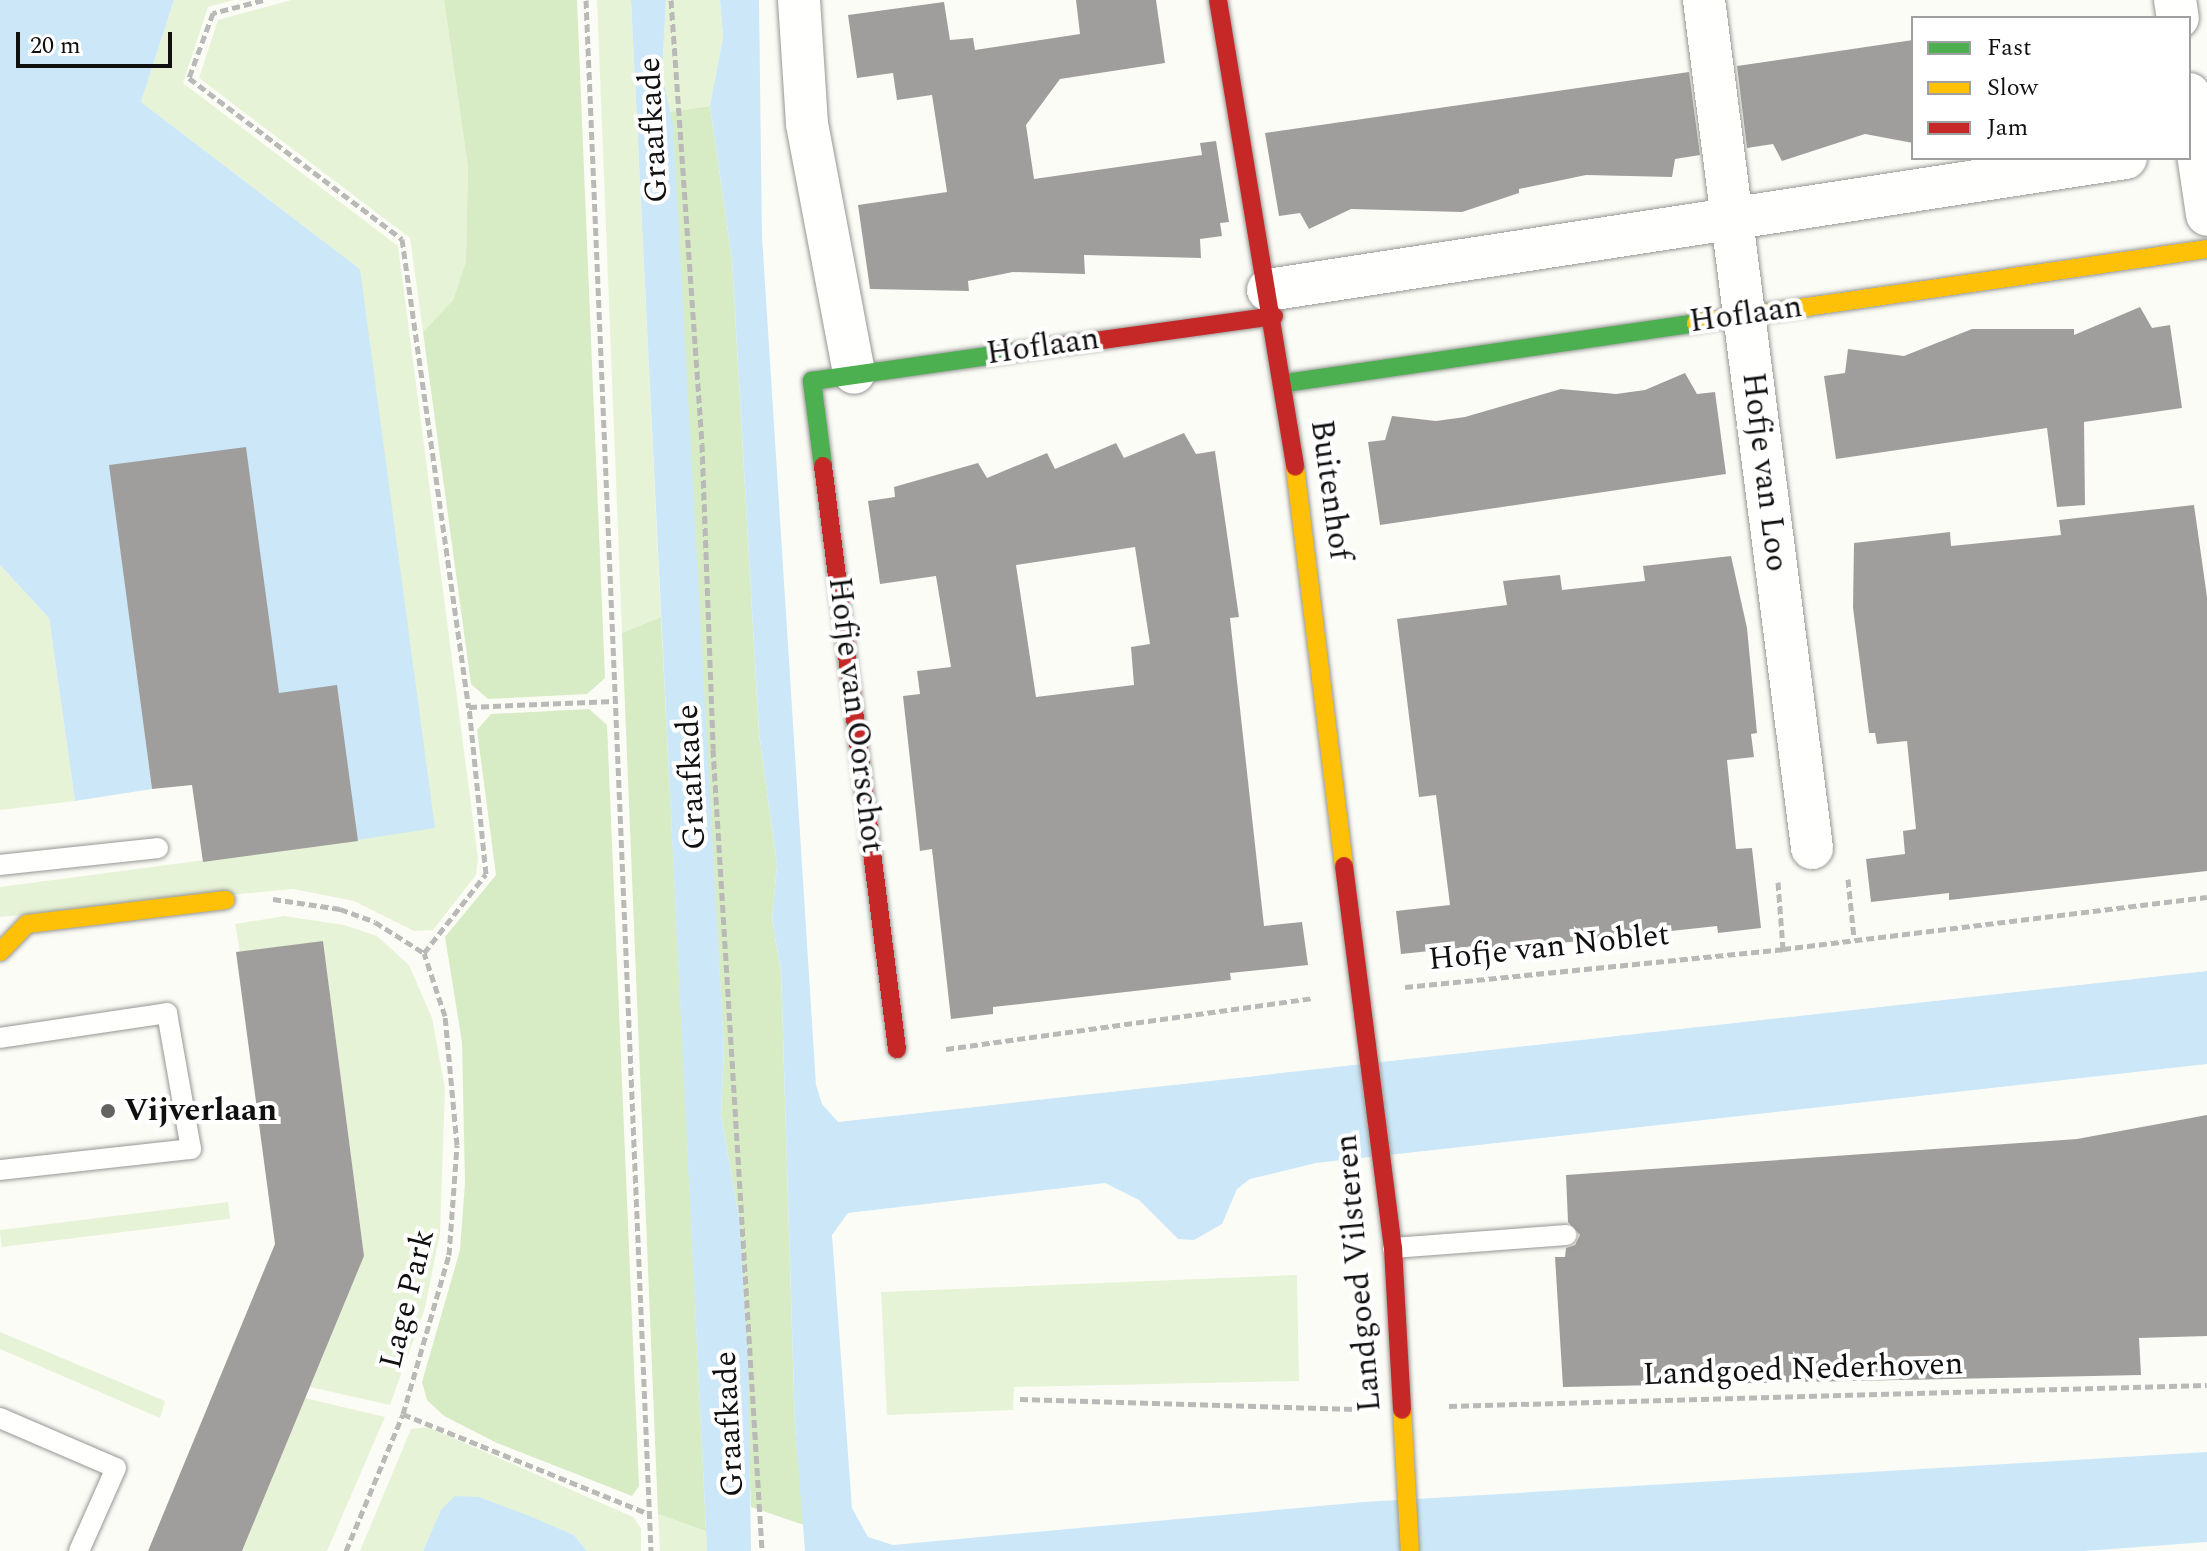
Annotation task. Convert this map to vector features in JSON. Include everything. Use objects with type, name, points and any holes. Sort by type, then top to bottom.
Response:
[{"type":"street","points":[[799,0],[807,124],[854,373]]},
{"type":"street","name":"Buitenhof","points":[[1218,0],[1285,383],[1358,991]]},
{"type":"street","name":"Hofje van Loo","points":[[1704,0],[1728,217],[1744,315],[1812,848]]},
{"type":"street","points":[[2191,106],[2207,215]]},
{"type":"street","name":"Hoflaan","points":[[812,381],[1271,303],[1728,217],[2113,160]]},
{"type":"street","name":"Hoflaan","points":[[1285,383],[2207,249]]},
{"type":"street","name":"Hofje van Oorschot","points":[[812,381],[897,1049]]},
{"type":"street","points":[[0,952],[27,924],[226,900]]},
{"type":"street","name":"Landgoed Vilsteren","points":[[1358,991],[1393,1248],[1410,1551]]},
{"type":"lane","points":[[0,865],[158,848]]},
{"type":"lane","points":[[0,1038],[167,1013],[191,1149],[0,1170]]},
{"type":"lane","points":[[1393,1248],[1567,1235]]},
{"type":"lane","points":[[0,1418],[116,1468],[79,1551]]},
{"type":"path","points":[[226,900],[296,900],[340,909],[375,922],[424,953],[486,874],[469,707],[402,239],[189,78],[213,13],[263,0]]},
{"type":"path","points":[[586,0],[651,1551]]},
{"type":"path","name":"Graafkade","points":[[671,0],[686,266],[702,444],[713,749],[762,1551]]},
{"type":"path","points":[[469,707],[614,701]]},
{"type":"path","name":"Hofje van Noblet","points":[[897,1049],[958,1049],[1358,991],[1783,949],[2207,897]]},
{"type":"path","name":"Lage Park","points":[[346,1551],[403,1414],[449,1255],[457,1145],[445,1016],[424,953]]},
{"type":"path","name":"Landgoed Nederhoven","points":[[1020,1399],[1401,1410],[2207,1385]]},
{"type":"path","points":[[403,1414],[649,1514]]},
{"type":"green space","points":[[174,0],[234,0],[208,7],[183,83],[398,246],[478,858],[476,875],[433,930],[414,931],[354,901],[293,889],[0,917],[0,887],[357,840],[360,269],[141,102]]},
{"type":"green space","points":[[291,0],[444,0],[468,167],[466,261],[453,300],[423,332],[410,238],[199,78],[218,20]]},
{"type":"green space","points":[[444,0],[577,0],[605,678],[587,694],[488,699],[471,684],[423,332],[453,300],[466,261],[468,167]]},
{"type":"green space","points":[[597,0],[631,0],[661,617],[622,633]]},
{"type":"green space","points":[[666,0],[720,0],[723,37],[710,106],[669,112],[662,75]]},
{"type":"green space","points":[[710,106],[732,259],[759,733],[777,865],[772,919],[781,971],[795,1427],[804,1525],[751,1507],[740,1223],[721,1115],[724,1048],[669,112]]},
{"type":"green space","points":[[0,565],[49,618],[75,801],[0,810]]},
{"type":"green space","points":[[661,617],[706,1531],[658,1514],[622,633]]},
{"type":"green space","points":[[589,709],[607,725],[639,1486],[632,1496],[497,1443],[444,1416],[427,1400],[422,1382],[460,1250],[465,1183],[462,1042],[445,937],[496,875],[477,730],[491,714]]},
{"type":"green space","points":[[284,916],[344,925],[377,936],[409,965],[432,1018],[445,1088],[440,1233],[425,1308],[390,1405],[310,1387],[364,1256],[323,941],[240,952],[235,924]]},
{"type":"green space","points":[[228,1202],[230,1219],[2,1247],[0,1230]]},
{"type":"green space","points":[[1297,1275],[1299,1381],[1014,1387],[1013,1410],[887,1415],[881,1292]]},
{"type":"green space","points":[[0,1332],[165,1401],[160,1418],[0,1349]]},
{"type":"green space","points":[[305,1398],[385,1417],[327,1551],[242,1551]]},
{"type":"green space","points":[[428,1427],[633,1517],[641,1528],[641,1551],[587,1551],[574,1535],[479,1497],[441,1511],[423,1551],[360,1551],[411,1429]]},
{"type":"green space","points":[[658,1514],[706,1531],[707,1551],[660,1551]]},
{"type":"water","points":[[0,0],[174,0],[141,102],[360,269],[435,828],[357,840],[279,693],[110,466],[152,789],[75,801],[49,618],[0,565]]},
{"type":"water","points":[[631,0],[666,0],[662,75],[673,124],[724,1048],[721,1115],[740,1223],[748,1351],[751,1551],[707,1551]]},
{"type":"water","points":[[720,0],[759,0],[762,236],[816,1085],[822,1104],[838,1122],[2207,971],[2207,1064],[1316,1163],[1250,1179],[1237,1189],[1222,1224],[1194,1240],[1178,1239],[1139,1200],[1105,1183],[848,1213],[832,1235],[852,1508],[868,1537],[893,1545],[1364,1502],[2207,1452],[2207,1542],[2084,1551],[805,1551],[795,1427],[781,971],[772,919],[777,865],[759,733],[732,259],[710,106],[723,37]]},
{"type":"water","points":[[455,1496],[479,1497],[527,1515],[574,1535],[587,1551],[423,1551],[441,1510]]},
{"type":"building","points":[[1076,0],[1156,0],[1165,63],[1060,79],[1026,125],[1034,179],[1202,155],[1200,143],[1216,141],[1229,222],[1220,223],[1222,236],[1200,239],[1201,258],[1084,255],[1085,274],[1013,272],[968,281],[969,291],[870,289],[858,205],[947,192],[932,95],[897,100],[893,73],[857,78],[848,15],[944,2],[950,40],[973,38],[975,50],[1080,34]]},
{"type":"building","points":[[1911,40],[1911,143],[1865,134],[1782,161],[1773,144],[1747,148],[1737,66]]},
{"type":"building","points":[[1689,72],[1700,155],[1675,159],[1672,177],[1586,175],[1519,189],[1519,193],[1462,212],[1351,209],[1309,229],[1300,213],[1279,216],[1265,133]]},
{"type":"building","points":[[2140,307],[2152,328],[2170,325],[2182,408],[2084,422],[2085,505],[2057,507],[2047,428],[1836,459],[1824,376],[1845,373],[1848,349],[1904,356],[1972,329],[2074,329],[2074,335]]},
{"type":"building","points":[[1685,373],[1697,394],[1715,392],[1726,474],[1380,525],[1368,442],[1385,440],[1392,416],[1436,421],[1465,417],[1561,389],[1616,394],[1645,390]]},
{"type":"building","points":[[1184,433],[1196,454],[1215,451],[1239,617],[1230,618],[1264,926],[1302,922],[1308,965],[1230,973],[1231,980],[993,1007],[993,1014],[951,1019],[932,849],[920,851],[903,696],[920,694],[917,671],[951,667],[936,576],[880,584],[868,501],[895,497],[894,487],[978,463],[987,478],[1047,453],[1055,469],[1116,443],[1124,458]],"holes":[[[1135,547],[1150,644],[1131,647],[1134,685],[1036,697],[1016,565]]]},
{"type":"building","points":[[246,447],[279,693],[337,685],[358,841],[203,862],[192,785],[152,789],[109,465]]},
{"type":"building","points":[[2194,505],[2207,597],[2207,871],[1949,900],[1949,893],[1871,902],[1866,859],[1905,854],[1903,831],[1916,829],[1907,741],[1877,744],[1875,733],[1869,733],[1853,608],[1854,543],[1950,532],[1951,546],[2061,535],[2059,520]]},
{"type":"building","points":[[1731,556],[1747,628],[1757,733],[1751,734],[1754,757],[1727,760],[1736,849],[1752,848],[1761,928],[1718,933],[1717,926],[1479,952],[1478,946],[1401,954],[1396,911],[1450,905],[1436,795],[1419,797],[1397,619],[1507,605],[1503,581],[1560,575],[1562,590],[1645,581],[1643,566]]},
{"type":"building","points":[[323,941],[364,1256],[242,1551],[148,1551],[275,1244],[236,952]]},
{"type":"building","points":[[2207,1115],[2207,1336],[2139,1338],[2141,1375],[1563,1387],[1555,1257],[1565,1257],[1566,1248],[1575,1245],[1580,1235],[1568,1222],[1566,1175],[2077,1139]]},
{"type":"traffic: fast","points":[[1285,383],[1696,323]]},
{"type":"traffic: fast","points":[[823,466],[812,381],[1066,345]]},
{"type":"traffic: slow","points":[[1696,323],[2207,249]]},
{"type":"traffic: slow","points":[[1295,467],[1344,866]]},
{"type":"traffic: slow","points":[[0,952],[27,924],[226,900]]},
{"type":"traffic: slow","points":[[1402,1410],[1410,1551]]},
{"type":"traffic: jam","points":[[1218,0],[1295,467]]},
{"type":"traffic: jam","points":[[1066,345],[1274,316]]},
{"type":"traffic: jam","points":[[823,466],[897,1049]]},
{"type":"traffic: jam","points":[[1344,866],[1393,1248],[1402,1410]]},
{"type":"place","name":"Vijverlaan","points":[[108,1111]]}]
